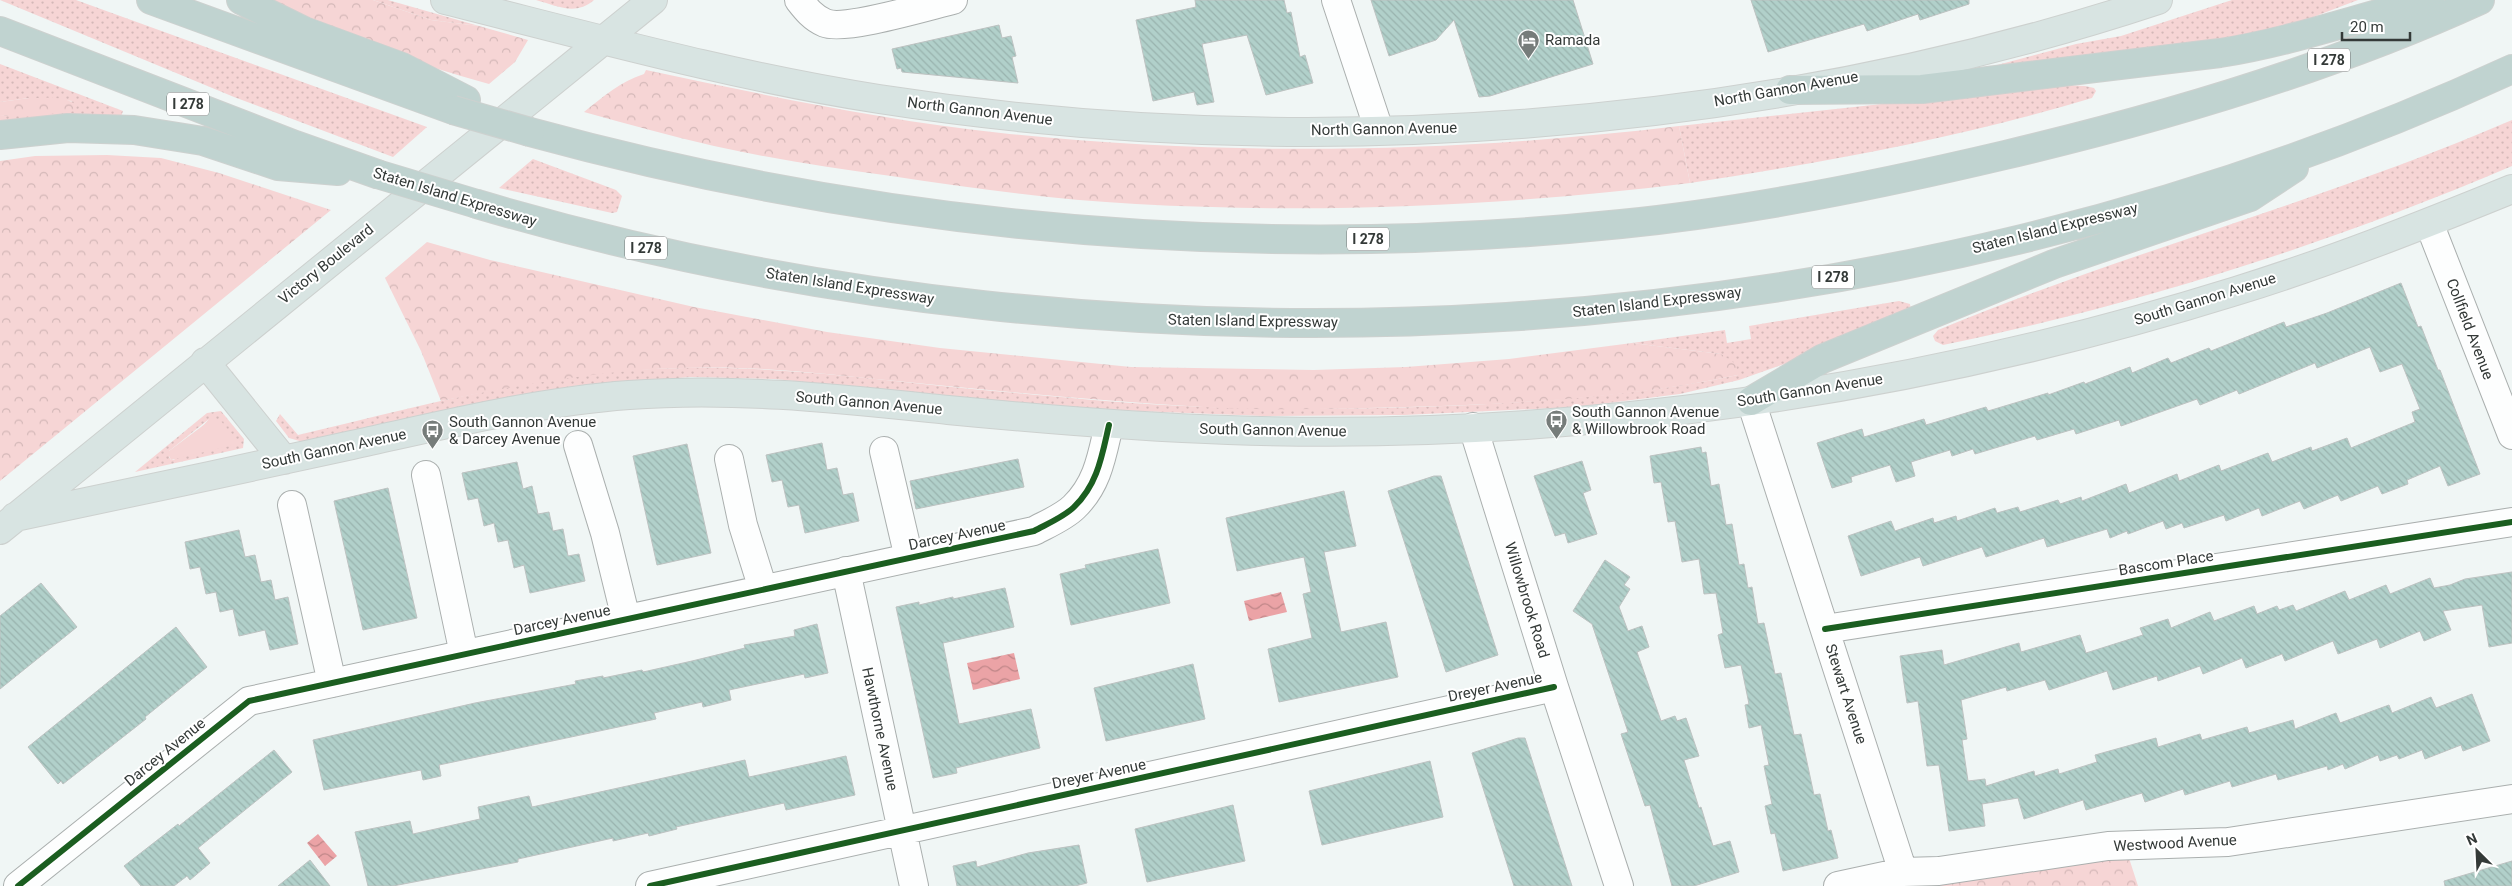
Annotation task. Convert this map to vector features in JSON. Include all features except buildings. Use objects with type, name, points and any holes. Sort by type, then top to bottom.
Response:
[{"type":"highway","name":"I 278","points":[[151,0],[383,86],[460,105],[556,140],[776,190],[946,217],[1019,225],[1137,234],[1257,239],[1379,239],[1622,224],[1741,208],[1904,178],[2040,147],[2175,110],[2291,74],[2360,49],[2480,0]]},
{"type":"highway","points":[[241,0],[304,31],[402,67],[460,105]]},
{"type":"highway","points":[[1790,90],[1922,89],[2220,54],[2257,47],[2364,16],[2430,0]]},
{"type":"highway","name":"Staten Island Expressway","points":[[0,31],[295,145],[377,174],[539,222],[718,264],[817,283],[936,300],[1056,313],[1177,320],[1298,323],[1415,322],[1538,315],[1656,304],[1773,287],[1894,266],[2067,227],[2326,148],[2512,70]]},
{"type":"highway","points":[[0,135],[68,128],[134,130],[203,141],[278,166],[377,174]]},
{"type":"highway","points":[[1750,401],[1822,359],[2009,282],[2054,264],[2250,197],[2326,148]]},
{"type":"main road","name":"North Gannon Avenue","points":[[445,0],[656,55],[765,78],[936,107],[1055,120],[1262,131],[1379,130],[1549,122],[1790,90],[1965,54],[2158,0]]},
{"type":"main road","name":"Victory Boulevard","points":[[8,523],[653,0]]},
{"type":"main road","name":"South Gannon Avenue","points":[[8,523],[515,410],[622,395],[684,392],[805,396],[1108,425],[1294,431],[1473,427],[1576,421],[1750,401],[1941,367],[2118,325],[2292,273],[2429,223],[2512,189]]},
{"type":"main road","points":[[205,362],[284,460]]},
{"type":"street","points":[[799,0],[810,14],[826,24],[852,24],[953,0]]},
{"type":"street","points":[[1336,0],[1379,130]]},
{"type":"street","name":"Collfield Avenue","points":[[2429,223],[2512,435]]},
{"type":"street","name":"Stewart Avenue","points":[[1750,401],[1903,872]]},
{"type":"street","name":"Darcey Avenue","points":[[18,886],[249,701],[1034,531],[1074,508],[1092,486],[1101,463],[1108,425]]},
{"type":"street","name":"Willowbrook Road","points":[[1473,427],[1554,687],[1619,886]]},
{"type":"street","points":[[578,446],[604,533],[626,619]]},
{"type":"street","points":[[884,451],[909,558]]},
{"type":"street","points":[[729,459],[743,525],[763,589]]},
{"type":"street","points":[[426,475],[464,654]]},
{"type":"street","points":[[292,505],[332,683]]},
{"type":"street","name":"Bascom Place","points":[[1825,629],[2512,522]]},
{"type":"street","name":"Hawthorne Avenue","points":[[846,572],[914,886]]},
{"type":"street","name":"Dreyer Avenue","points":[[650,886],[1554,687]]},
{"type":"street","name":"Westwood Avenue","points":[[1838,886],[1903,872],[1939,871],[2108,846],[2228,842],[2512,799]]},
{"type":"green space","points":[[0,0],[76,0],[427,127],[393,157],[234,97]]},
{"type":"green space","points":[[268,0],[373,0],[431,20],[479,26],[528,40],[515,62],[489,84],[432,67],[376,47]]},
{"type":"green space","points":[[373,0],[388,0],[479,26],[431,20]]},
{"type":"green space","points":[[536,0],[594,0],[580,8],[573,9]]},
{"type":"green space","points":[[2232,0],[2358,0],[2292,25],[2213,43],[1982,69],[2076,44],[2121,36]]},
{"type":"green space","points":[[0,64],[123,111],[119,122],[0,128],[0,116],[30,113],[73,101],[29,98],[0,102]]},
{"type":"green space","points":[[646,70],[867,114],[956,128],[1086,141],[1171,146],[1340,149],[1425,146],[1510,142],[1679,126],[1690,183],[1621,191],[1483,202],[1344,208],[1205,207],[1044,197],[847,170],[758,155],[714,146],[584,112],[612,90],[644,74]]},
{"type":"green space","points":[[2058,85],[2085,86],[2094,88],[2096,91],[2092,98],[1943,137],[1892,148],[1690,183],[1679,126]]},
{"type":"green space","points":[[29,98],[67,100],[77,106],[75,110],[66,113],[0,116],[0,102]]},
{"type":"green space","points":[[2512,120],[2512,166],[2373,221],[2232,270],[2088,311],[1943,345],[1935,341],[1933,336],[1938,330],[2009,302],[2369,176]]},
{"type":"green space","points":[[107,155],[161,158],[219,173],[331,210],[0,481],[0,161],[35,156]]},
{"type":"green space","points":[[533,159],[616,190],[622,196],[617,212],[612,213],[499,188]]},
{"type":"green space","points":[[427,242],[490,260],[694,307],[827,332],[940,348],[1131,367],[1314,370],[1406,367],[1509,359],[1632,343],[1721,354],[1736,364],[1738,375],[1656,389],[1531,402],[1406,407],[1279,409],[1126,402],[789,371],[708,367],[651,369],[590,375],[441,401],[421,351],[385,278]]},
{"type":"green space","points":[[1899,301],[1910,304],[1911,311],[1835,346],[1739,380],[1680,394],[1576,407],[1404,415],[1263,416],[1089,409],[774,379],[691,377],[573,386],[303,442],[289,438],[276,421],[280,414],[298,435],[441,401],[538,382],[636,370],[685,368],[805,372],[1081,399],[1208,407],[1365,408],[1549,400],[1657,389],[1738,375],[1721,354],[1632,343],[1725,330],[1727,343],[1751,339],[1749,326]]},
{"type":"green space","points":[[221,411],[244,439],[243,448],[135,472],[207,413]],"holes":[[[209,419],[174,460],[171,460],[169,457],[169,451]]]},
{"type":"green space","points":[[213,418],[220,420],[238,441],[238,444],[171,460],[168,454],[169,451]]},
{"type":"green space","points":[[2104,856],[2129,858],[2138,886],[1888,886]]},
{"type":"water","points":[[1281,592],[1287,612],[1249,621],[1244,601]]},
{"type":"water","points":[[1014,653],[1020,679],[973,690],[967,663]]},
{"type":"water","points":[[318,834],[337,856],[325,866],[307,843]]},
{"type":"cycle path","points":[[18,886],[249,701],[1034,531],[1065,514],[1074,507],[1089,489],[1098,469],[1109,425]]},
{"type":"cycle path","points":[[1825,629],[2512,522]]},
{"type":"cycle path","points":[[650,886],[1554,687]]},
{"type":"place","name":"Ramada","points":[[1529,59]]},
{"type":"place","name":"South Gannon Avenue & Willowbrook Road","points":[[1556,440]]},
{"type":"place","name":"South Gannon Avenue & Darcey Avenue","points":[[433,450]]}]
